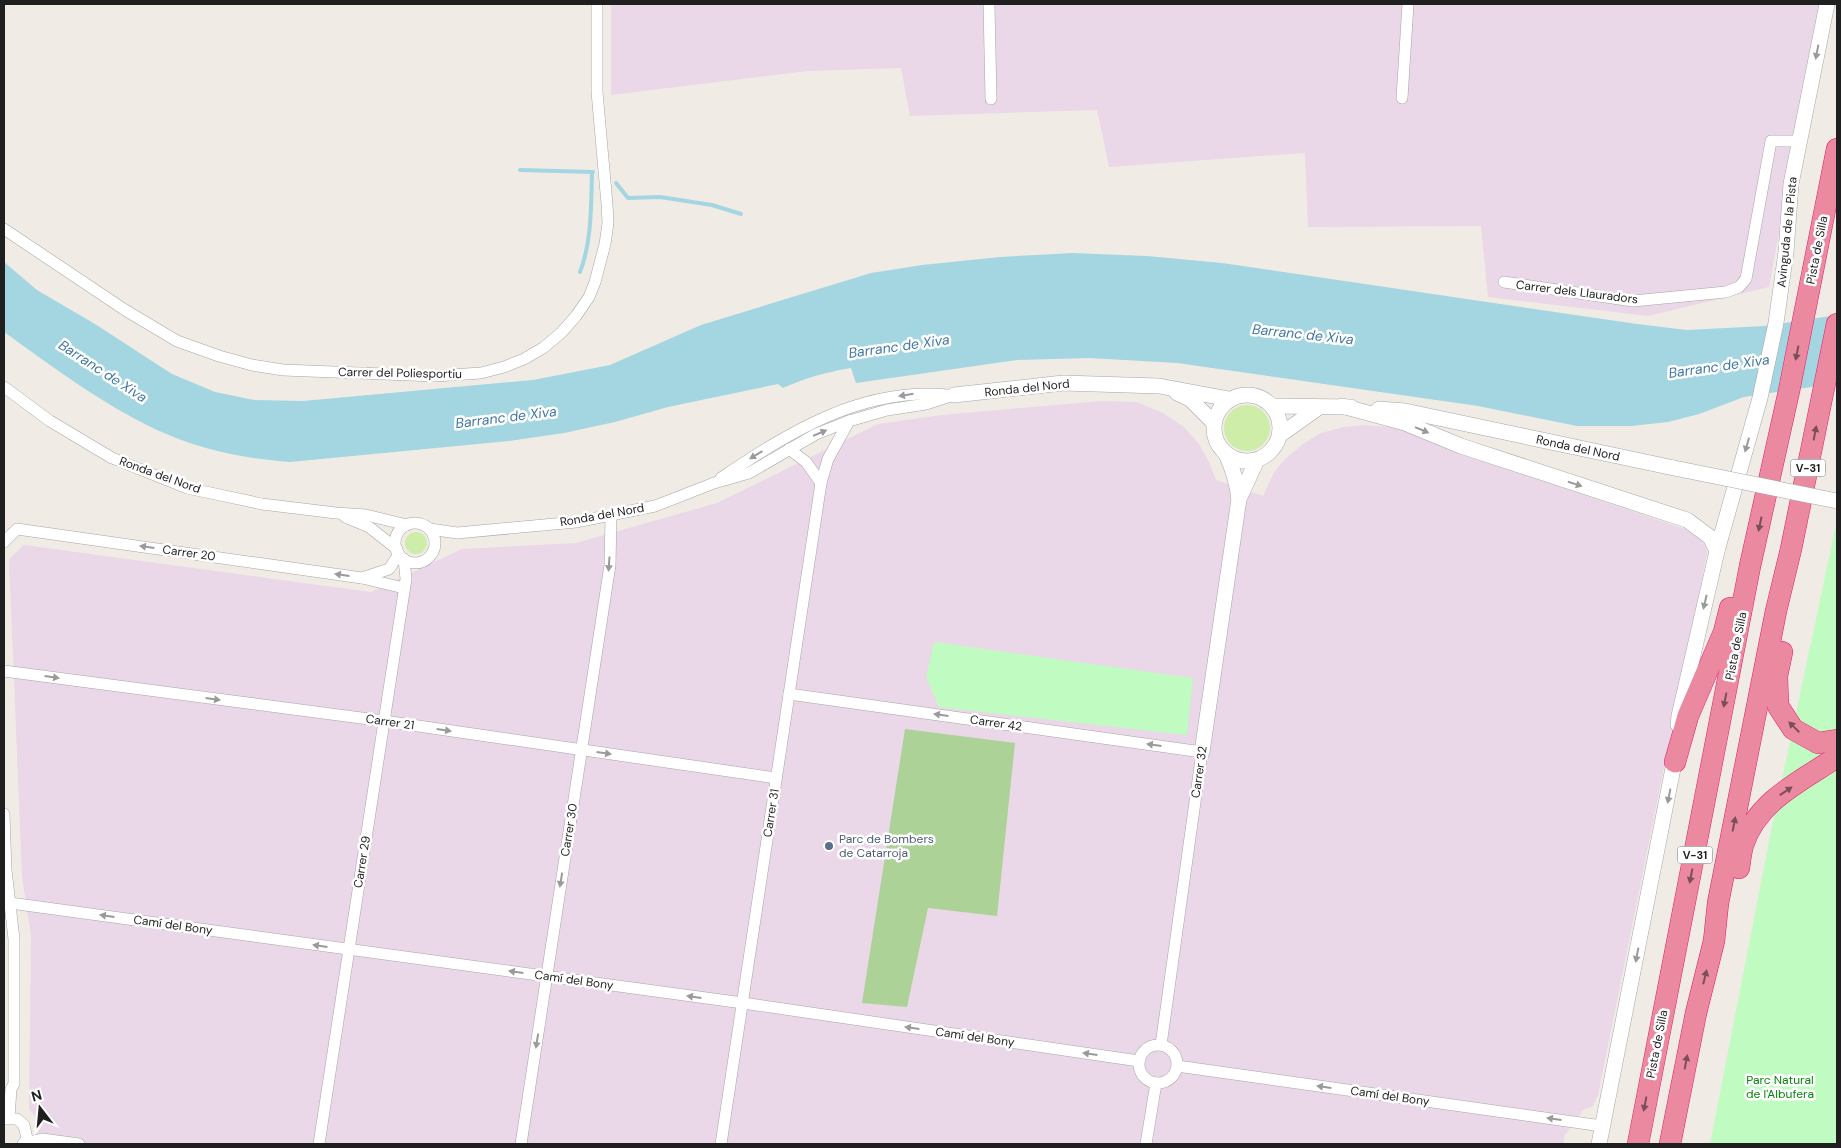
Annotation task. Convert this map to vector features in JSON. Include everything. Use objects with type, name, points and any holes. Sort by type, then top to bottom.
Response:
[{"type":"highway","name":"Pista de Silla","points":[[1638,1144],[1746,598],[1750,566],[1789,391],[1837,149]]},
{"type":"highway","name":"V-31","points":[[1670,1144],[1696,1013],[1714,941],[1718,903],[1776,611],[1791,549],[1837,324]]},
{"type":"highway","points":[[1791,549],[1790,610],[1777,676],[1778,706],[1793,730],[1818,743],[1837,740]]},
{"type":"highway","points":[[1676,762],[1688,716],[1724,632],[1732,597],[1750,566]]},
{"type":"highway","points":[[1714,941],[1732,903],[1743,845],[1763,809],[1781,794],[1837,757]]},
{"type":"street","name":"Carrer del Poliesportiu","points":[[8,232],[125,310],[177,341],[252,366],[347,374],[435,376],[481,372],[504,367],[524,359],[543,348],[561,333],[589,297],[600,263],[608,223],[596,92],[597,4]]},
{"type":"street","points":[[989,4],[991,99]]},
{"type":"street","points":[[1402,98],[1408,4]]},
{"type":"street","name":"Avinguda de la Pista","points":[[1599,1144],[1676,762],[1679,716],[1717,551],[1760,398],[1776,323],[1786,252],[1791,184],[1827,4]]},
{"type":"street","name":"Carrer dels Llauradors","points":[[1504,282],[1633,301],[1726,292],[1739,287],[1746,279],[1771,141],[1799,141]]},
{"type":"street","name":"Ronda del Nord","points":[[430,529],[457,533],[576,522],[655,506],[714,483],[749,473],[816,434],[849,421],[887,410],[926,404],[954,396],[1063,383],[1159,386],[1229,399]]},
{"type":"street","name":"Ronda del Nord","points":[[1159,386],[1190,399],[1214,423]]},
{"type":"street","name":"Ronda del Nord","points":[[8,390],[50,421],[112,458],[187,488],[262,504],[366,515],[407,525]]},
{"type":"street","name":"Ronda del Nord","points":[[714,483],[744,462],[809,423],[849,407],[885,398],[923,393],[954,396]]},
{"type":"street","points":[[1248,394],[1266,400],[1273,406],[1280,420],[1280,435],[1275,446],[1268,454],[1257,460],[1246,461],[1226,454],[1216,440],[1214,423],[1216,414],[1222,406],[1229,399],[1238,395],[1248,394]]},
{"type":"street","name":"Ronda del Nord","points":[[1273,406],[1318,408],[1342,406],[1405,411],[1837,501]]},
{"type":"street","points":[[1342,406],[1405,423],[1461,446],[1687,520],[1710,537],[1717,551]]},
{"type":"street","points":[[1280,435],[1318,408]]},
{"type":"street","name":"Carrer 31","points":[[721,1144],[821,483],[828,459],[849,421]]},
{"type":"street","points":[[789,450],[806,462],[821,483]]},
{"type":"street","name":"Carrer 32","points":[[1161,1045],[1239,499],[1238,486],[1226,454]]},
{"type":"street","name":"Carrer 32","points":[[1239,499],[1257,460]]},
{"type":"street","name":"Ronda del Nord","points":[[336,513],[369,527],[400,554]]},
{"type":"street","name":"Carrer 30","points":[[521,1144],[610,565],[611,515]]},
{"type":"street","points":[[405,583],[421,561],[430,555],[435,545],[435,539],[430,529],[419,523],[407,525],[402,528],[396,538],[400,554],[415,562],[421,561]]},
{"type":"street","name":"Carrer 20","points":[[4,542],[17,529],[405,583]]},
{"type":"street","name":"Ronda del Nord","points":[[435,545],[457,533]]},
{"type":"street","name":"Carrer 20","points":[[362,578],[389,569],[400,554]]},
{"type":"street","name":"Carrer 29","points":[[319,1144],[405,583],[400,554]]},
{"type":"street","name":"Carrer 21","points":[[4,671],[384,721],[776,778]]},
{"type":"street","name":"Carrer 42","points":[[789,694],[1202,752]]},
{"type":"street","points":[[4,814],[6,870],[14,938],[14,1084],[17,1090],[18,1114],[26,1130],[27,1139],[23,1144]]},
{"type":"street","name":"Camí del Bony","points":[[10,903],[742,1003],[1139,1060]]},
{"type":"street","points":[[1155,1045],[1161,1045],[1172,1050],[1177,1060],[1177,1066],[1173,1077],[1168,1081],[1150,1082],[1140,1073],[1139,1060],[1144,1050],[1155,1045]]},
{"type":"street","name":"Camí del Bony","points":[[1177,1066],[1602,1126]]},
{"type":"street","points":[[1146,1144],[1156,1083]]},
{"type":"street","points":[[14,1084],[11,1089],[6,1118],[17,1119],[21,1122]]},
{"type":"street","points":[[23,1144],[42,1139],[79,1144]]},
{"type":"shaded area","points":[[611,4],[1821,4],[1769,287],[1648,316],[1488,297],[1481,226],[1308,227],[1305,153],[1109,167],[1097,110],[910,116],[901,68],[808,71],[611,95]]},
{"type":"shaded area","points":[[1101,401],[1136,402],[1163,413],[1184,427],[1199,444],[1216,480],[1263,496],[1274,472],[1285,459],[1303,444],[1321,433],[1344,427],[1365,425],[1401,428],[1462,454],[1685,529],[1701,540],[1706,547],[1707,554],[1598,1095],[1593,1106],[1583,1110],[1565,1135],[1563,1144],[29,1144],[43,1125],[29,1109],[31,936],[22,876],[9,559],[24,545],[371,592],[462,549],[576,543],[717,503],[878,424],[942,415]]},
{"type":"green space","points":[[1243,405],[1251,405],[1260,409],[1266,415],[1270,428],[1266,441],[1260,447],[1251,451],[1243,451],[1234,447],[1228,441],[1224,432],[1224,424],[1228,415],[1234,409]]},
{"type":"green space","name":"Parc Natural de l'Albufera","points":[[1837,520],[1837,1144],[1710,1144],[1771,831]]},
{"type":"green space","points":[[416,532],[424,535],[427,543],[424,551],[416,554],[408,551],[405,543],[408,535]]},
{"type":"green space","points":[[934,642],[1193,678],[1187,735],[939,707],[926,677]]},
{"type":"green space","points":[[905,729],[1015,743],[997,916],[928,908],[907,1007],[862,1003]]},
{"type":"water","name":"Barranc de Xiva","points":[[1072,253],[1147,256],[1222,263],[1687,330],[1764,326],[1837,315],[1837,383],[1744,397],[1699,414],[1668,422],[1631,426],[1577,426],[1478,406],[1177,363],[1089,358],[1017,360],[856,383],[851,368],[816,376],[783,388],[778,384],[668,407],[615,422],[564,433],[509,441],[290,462],[256,458],[205,448],[157,430],[97,397],[4,332],[4,262],[37,290],[95,324],[172,374],[215,392],[254,400],[303,401],[533,380],[610,365],[701,325],[871,273],[922,265],[1000,257]]},
{"type":"waterway","points":[[520,170],[593,172]]},
{"type":"waterway","points":[[580,272],[589,235],[592,172]]},
{"type":"waterway","points":[[616,183],[628,198],[660,197],[712,205],[741,214]]},
{"type":"place","name":"Parc de Bombers de Catarroja","points":[[829,846]]}]
